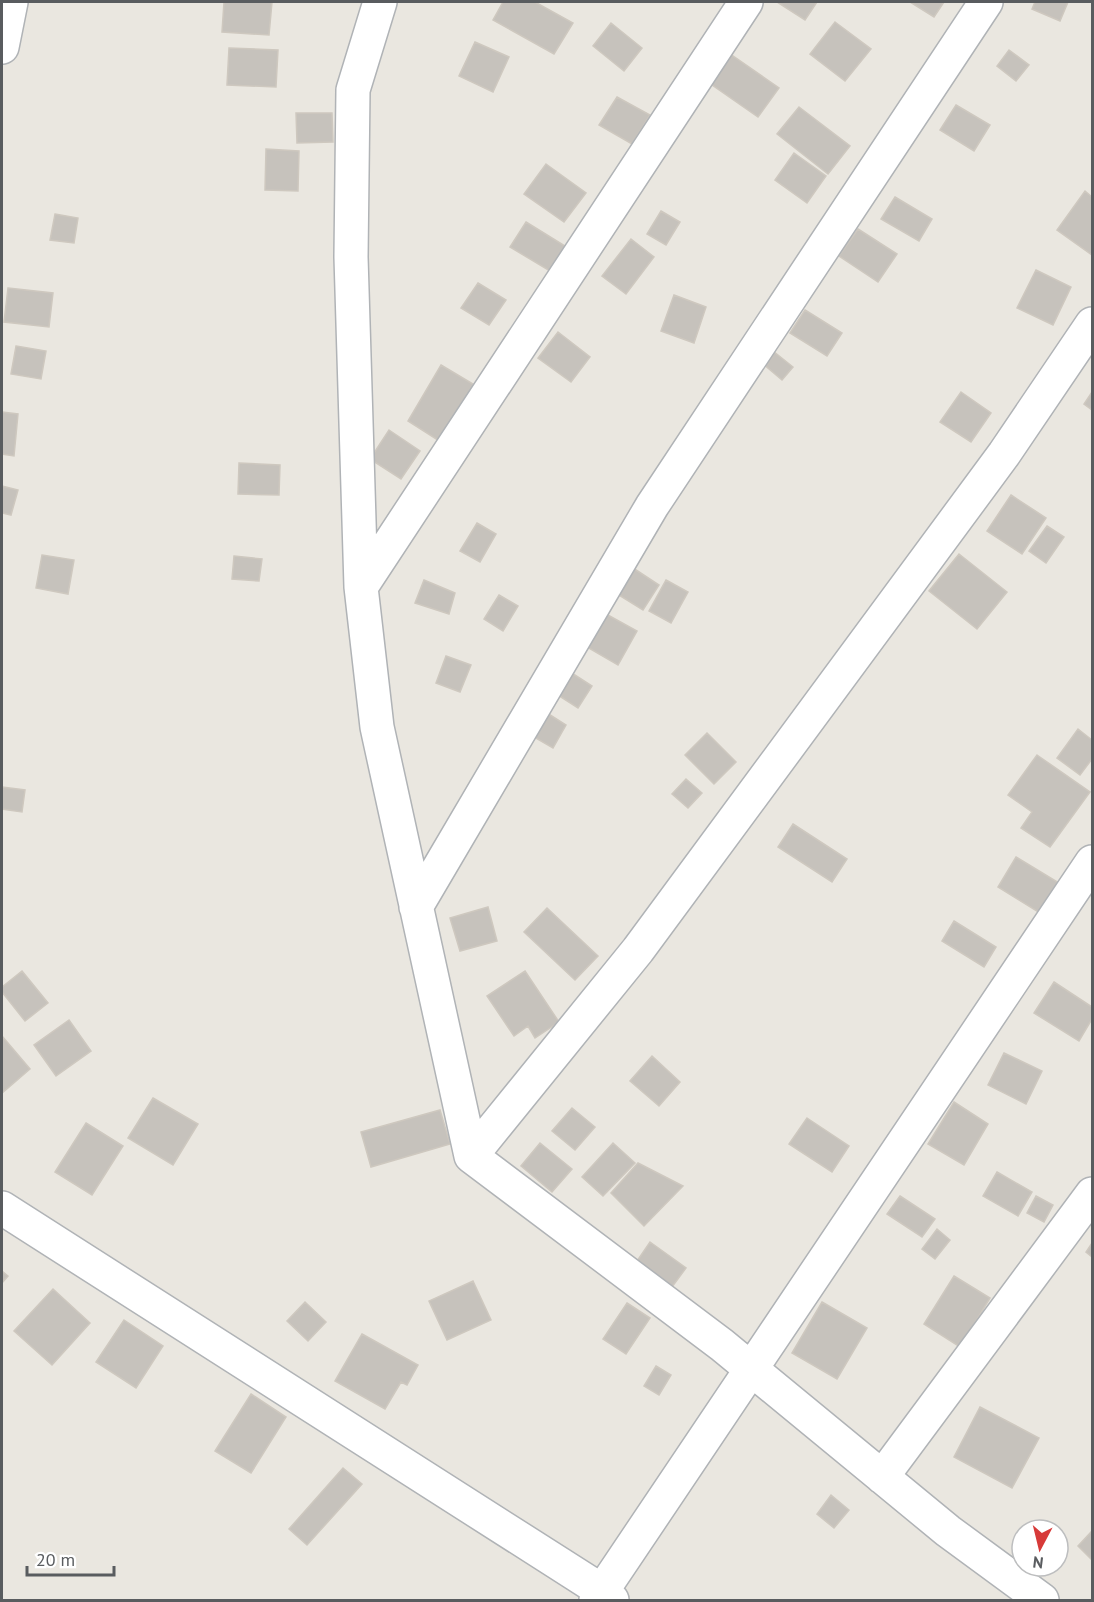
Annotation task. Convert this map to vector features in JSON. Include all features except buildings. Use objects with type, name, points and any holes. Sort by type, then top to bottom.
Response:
[{"type":"lane","points":[[2,47],[11,2]]},
{"type":"lane","points":[[380,2],[353,90],[351,257],[361,587],[377,727],[471,1156],[751,1369],[948,1531],[1042,1600]]},
{"type":"lane","points":[[361,587],[746,2]]},
{"type":"lane","points":[[416,907],[652,506],[986,2]]},
{"type":"lane","points":[[471,1156],[638,950],[1005,454],[1092,324]]},
{"type":"lane","points":[[2,1208],[603,1597],[751,1369],[1092,862]]},
{"type":"lane","points":[[882,1477],[1092,1194]]}]
